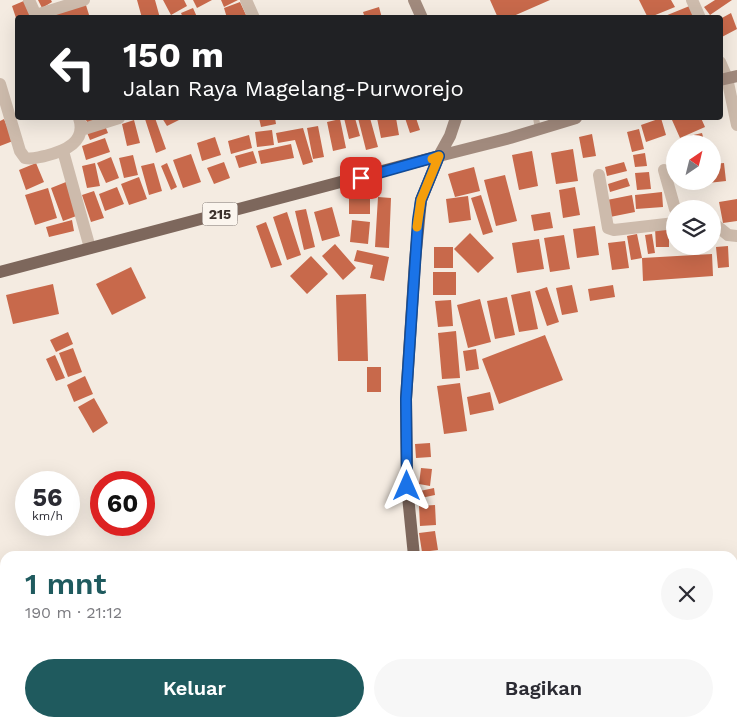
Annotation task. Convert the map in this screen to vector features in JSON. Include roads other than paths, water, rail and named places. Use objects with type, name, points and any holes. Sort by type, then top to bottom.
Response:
[{"type":"main road","points":[[414,0],[421,15]]},
{"type":"main road","points":[[414,551],[407,486],[406,399],[415,261],[421,200],[455,120]]},
{"type":"main road","points":[[439,156],[537,123],[561,120]]},
{"type":"main road","name":"215","points":[[0,272],[439,156]]},
{"type":"street","points":[[29,0],[36,15]]},
{"type":"street","points":[[40,15],[84,0]]},
{"type":"street","points":[[246,0],[253,15]]},
{"type":"street","points":[[692,0],[699,15]]},
{"type":"street","points":[[728,78],[737,125]]},
{"type":"street","points":[[0,84],[22,155],[28,159],[70,148],[77,140],[80,124],[106,120]]},
{"type":"street","points":[[63,151],[90,248]]},
{"type":"street","points":[[664,170],[672,200]]},
{"type":"street","points":[[599,175],[608,228],[614,230],[666,224]]},
{"type":"street","points":[[721,229],[728,235],[737,236]]}]
